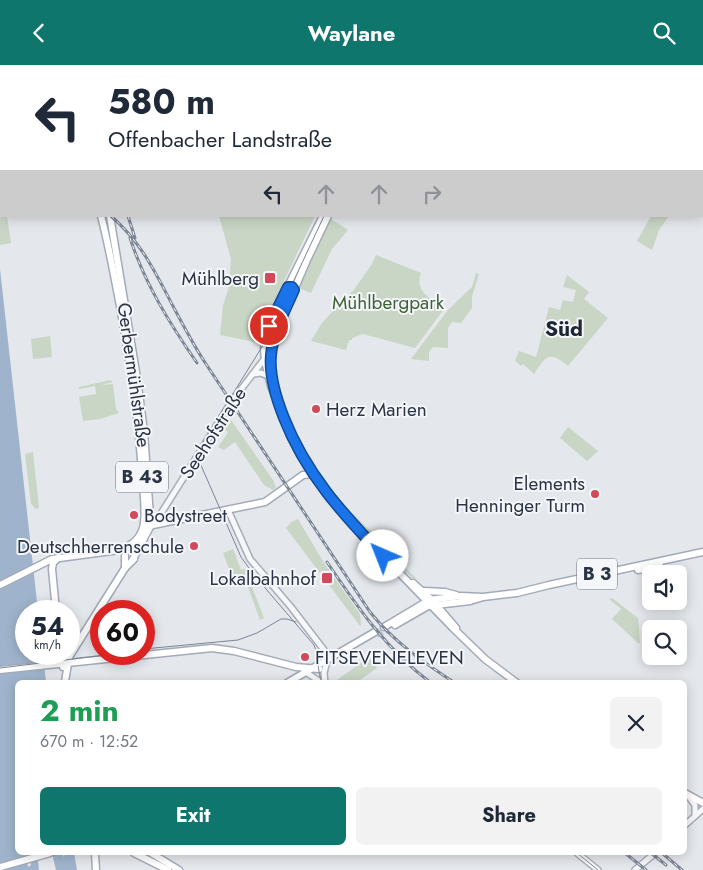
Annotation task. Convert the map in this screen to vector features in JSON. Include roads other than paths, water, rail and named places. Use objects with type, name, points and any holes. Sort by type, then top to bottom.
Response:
[{"type":"main road","name":"Gerbermühlstraße","points":[[102,217],[127,343],[136,409],[144,532]]},
{"type":"main road","name":"Gerbermühlstraße","points":[[110,217],[137,378],[153,524]]},
{"type":"main road","points":[[275,395],[271,372],[272,348],[291,289],[323,217]]},
{"type":"main road","points":[[327,217],[291,289],[268,328],[264,348],[268,375],[294,443],[312,474],[344,515],[396,570],[449,619],[460,634]]},
{"type":"main road","points":[[303,475],[306,464]]},
{"type":"main road","points":[[0,585],[46,561],[59,557],[119,551],[130,547],[153,524],[228,511],[266,502],[303,475],[312,474]]},
{"type":"main road","name":"Seehofstraße","points":[[80,640],[125,568],[132,561],[153,524]]},
{"type":"main road","name":"Seehofstraße","points":[[132,561],[144,532]]},
{"type":"main road","points":[[119,551],[132,561]]},
{"type":"main road","name":"B 3","points":[[386,628],[432,603],[461,596],[483,597],[517,593],[703,552]]},
{"type":"main road","points":[[125,568],[126,556]]},
{"type":"main road","points":[[55,600],[52,569],[53,563],[59,557]]},
{"type":"main road","name":"B 3","points":[[543,587],[550,588],[703,557]]},
{"type":"main road","points":[[396,570],[423,591],[460,634],[485,659],[513,680]]},
{"type":"main road","points":[[423,591],[443,592],[461,596]]},
{"type":"main road","name":"B 3","points":[[432,603],[451,604],[483,597]]},
{"type":"main road","points":[[449,619],[447,610],[451,604]]},
{"type":"main road","points":[[295,680],[376,634]]},
{"type":"main road","points":[[80,661],[212,648],[234,651],[312,671]]},
{"type":"main road","points":[[0,670],[45,665]]},
{"type":"main road","points":[[65,665],[65,680]]},
{"type":"main road","points":[[292,666],[292,680]]},
{"type":"main road","points":[[687,795],[703,803]]},
{"type":"main road","points":[[0,867],[43,855]]},
{"type":"main road","points":[[95,855],[96,870]]},
{"type":"main road","points":[[139,855],[168,870]]},
{"type":"main road","points":[[154,855],[179,870]]},
{"type":"main road","points":[[163,855],[166,862]]},
{"type":"main road","points":[[154,863],[158,860],[166,862]]},
{"type":"street","name":"Seehofstraße","points":[[153,524],[232,401],[272,348]]},
{"type":"street","points":[[252,374],[261,373],[268,375]]},
{"type":"street","points":[[228,511],[250,559],[324,650],[326,663],[324,680]]},
{"type":"street","points":[[312,671],[321,680]]},
{"type":"street","points":[[687,795],[695,805],[696,816]]},
{"type":"street","points":[[687,823],[703,809]]},
{"type":"street","points":[[579,855],[598,870]]},
{"type":"street","points":[[635,870],[652,855]]},
{"type":"water","points":[[0,269],[37,600],[15,600],[15,665],[44,665],[46,680],[15,680],[15,855],[25,855],[29,867],[31,865],[28,855],[37,855],[39,870],[0,870]]},
{"type":"water","points":[[52,855],[62,855],[64,857],[64,855],[74,855],[77,870],[56,870]]},
{"type":"tunnel","points":[[377,635],[387,630]]},
{"type":"tram line","points":[[321,680],[314,645],[241,557],[200,463],[199,454],[203,442],[265,342],[324,217]]},
{"type":"tram line","points":[[155,648],[238,640],[257,633],[281,619],[296,622]]},
{"type":"tram line","points":[[0,668],[90,657]]},
{"type":"tram line","points":[[579,855],[598,870]]},
{"type":"railway","points":[[112,217],[140,247],[202,357],[370,612],[399,642],[451,680]]},
{"type":"railway","points":[[128,217],[135,238]]},
{"type":"railway","points":[[130,238],[143,271],[159,303],[197,363]]},
{"type":"railway","points":[[327,562],[350,596],[386,642],[427,680]]},
{"type":"railway","points":[[627,855],[646,870]]},
{"type":"railway","points":[[654,855],[666,865]]},
{"type":"railway","points":[[664,855],[682,870]]},
{"type":"place","name":"Mühlberg","points":[[270,278]]},
{"type":"place","name":"Herz Marien","points":[[316,409]]},
{"type":"place","name":"Elements Henninger Turm","points":[[595,494]]},
{"type":"place","name":"Bodystreet","points":[[134,515]]},
{"type":"place","name":"Deutschherrenschule","points":[[194,546]]},
{"type":"place","name":"Lokalbahnhof","points":[[327,578]]},
{"type":"place","name":"FITSEVENELEVEN","points":[[305,657]]},
{"type":"district","name":"Süd","points":[[564,329]]},
{"type":"park label","name":"Mühlbergpark","points":[[388,302]]}]
